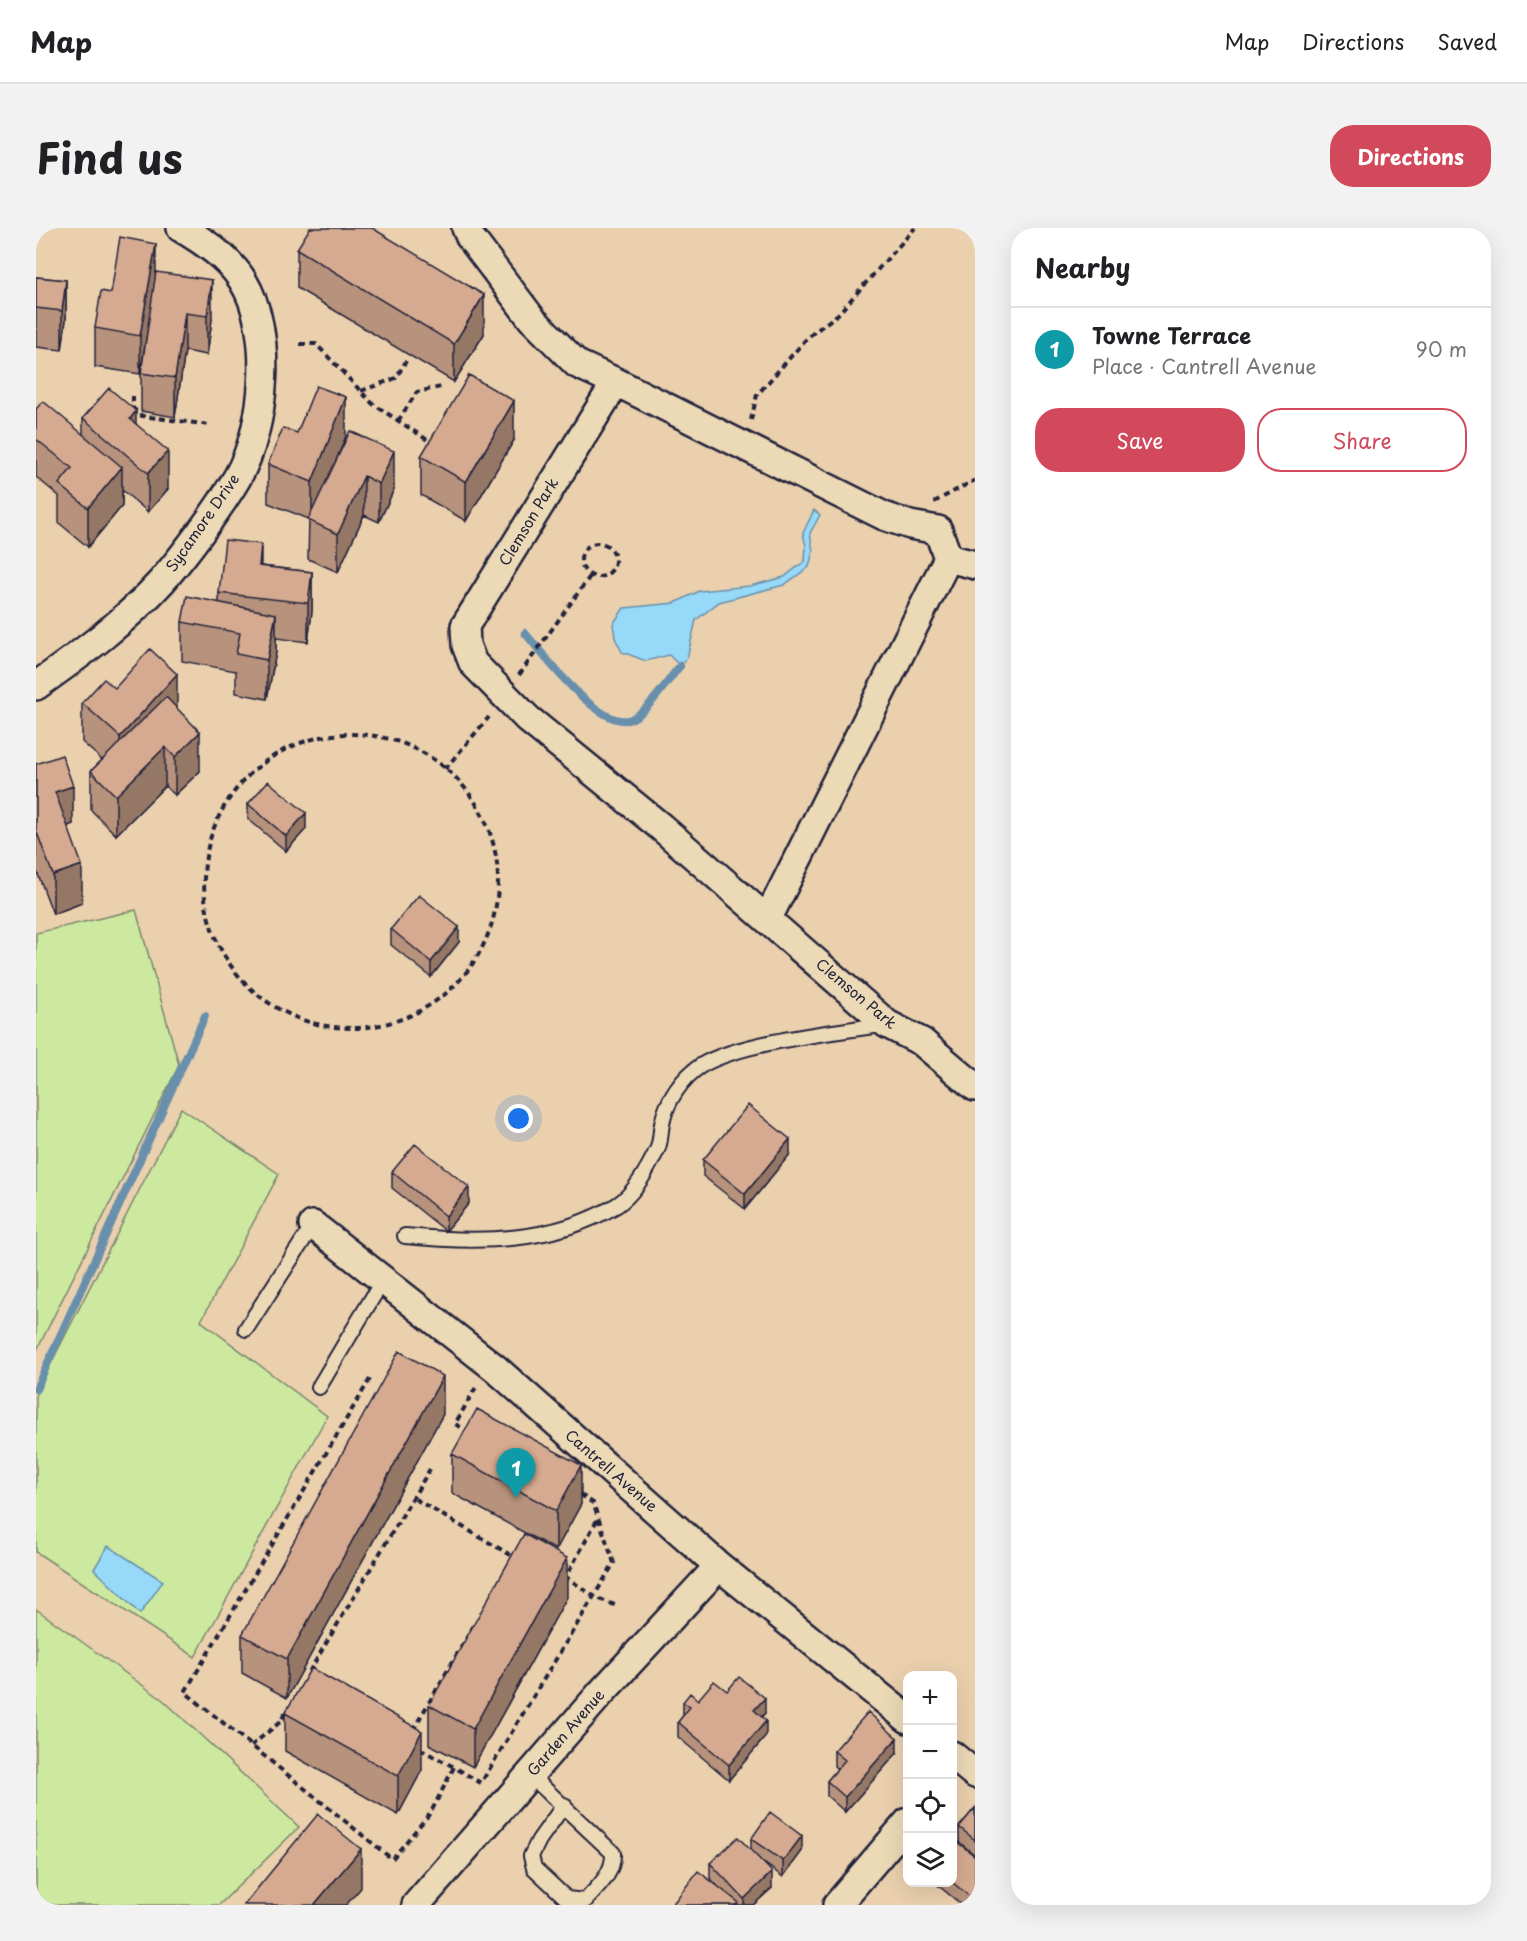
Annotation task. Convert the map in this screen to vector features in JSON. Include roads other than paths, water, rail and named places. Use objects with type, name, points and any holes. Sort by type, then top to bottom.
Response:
[{"type":"street","name":"Sycamore Drive","points":[[36,686],[96,643],[161,581],[238,477],[256,425],[264,371],[261,324],[243,280],[207,244],[181,228]]},
{"type":"street","points":[[466,228],[470,237],[532,320],[577,364],[884,516],[910,525],[938,530],[948,558],[768,918]]},
{"type":"street","name":"Clemson Park","points":[[616,382],[465,626],[466,645],[473,663],[528,719],[768,918],[887,1024],[922,1042],[975,1087]]},
{"type":"street","points":[[948,558],[975,565]]},
{"type":"street","name":"Cantrell Avenue","points":[[313,1225],[495,1368],[719,1566],[903,1715]]},
{"type":"street","name":"Garden Avenue","points":[[416,1905],[601,1693],[719,1566]]},
{"type":"street","points":[[837,1905],[903,1828]]},
{"type":"lane","points":[[405,1236],[463,1241],[520,1239],[570,1225],[618,1204],[636,1185],[657,1149],[667,1105],[682,1084],[701,1066],[737,1052],[790,1040],[887,1024]]},
{"type":"lane","points":[[246,1329],[313,1225]]},
{"type":"lane","points":[[319,1387],[383,1280]]},
{"type":"lane","points":[[530,1774],[564,1805],[613,1853],[614,1864],[601,1884],[585,1901],[567,1899],[534,1868],[531,1856],[539,1840],[564,1805]]},
{"type":"water","points":[[814,510],[820,515],[810,533],[813,551],[809,567],[784,585],[719,602],[696,620],[687,658],[680,666],[669,655],[646,661],[622,652],[615,638],[613,624],[624,608],[675,603],[699,591],[750,586],[784,577],[805,561],[806,546],[803,533]]},
{"type":"water","points":[[108,1546],[163,1581],[140,1614],[94,1569]]},
{"type":"waterway","points":[[525,633],[574,690],[606,715],[620,720],[633,718],[640,714],[680,666]]},
{"type":"waterway","points":[[36,1389],[205,1016]]},
{"type":"place","name":"Towne Terrace","points":[[516,1498]]}]
